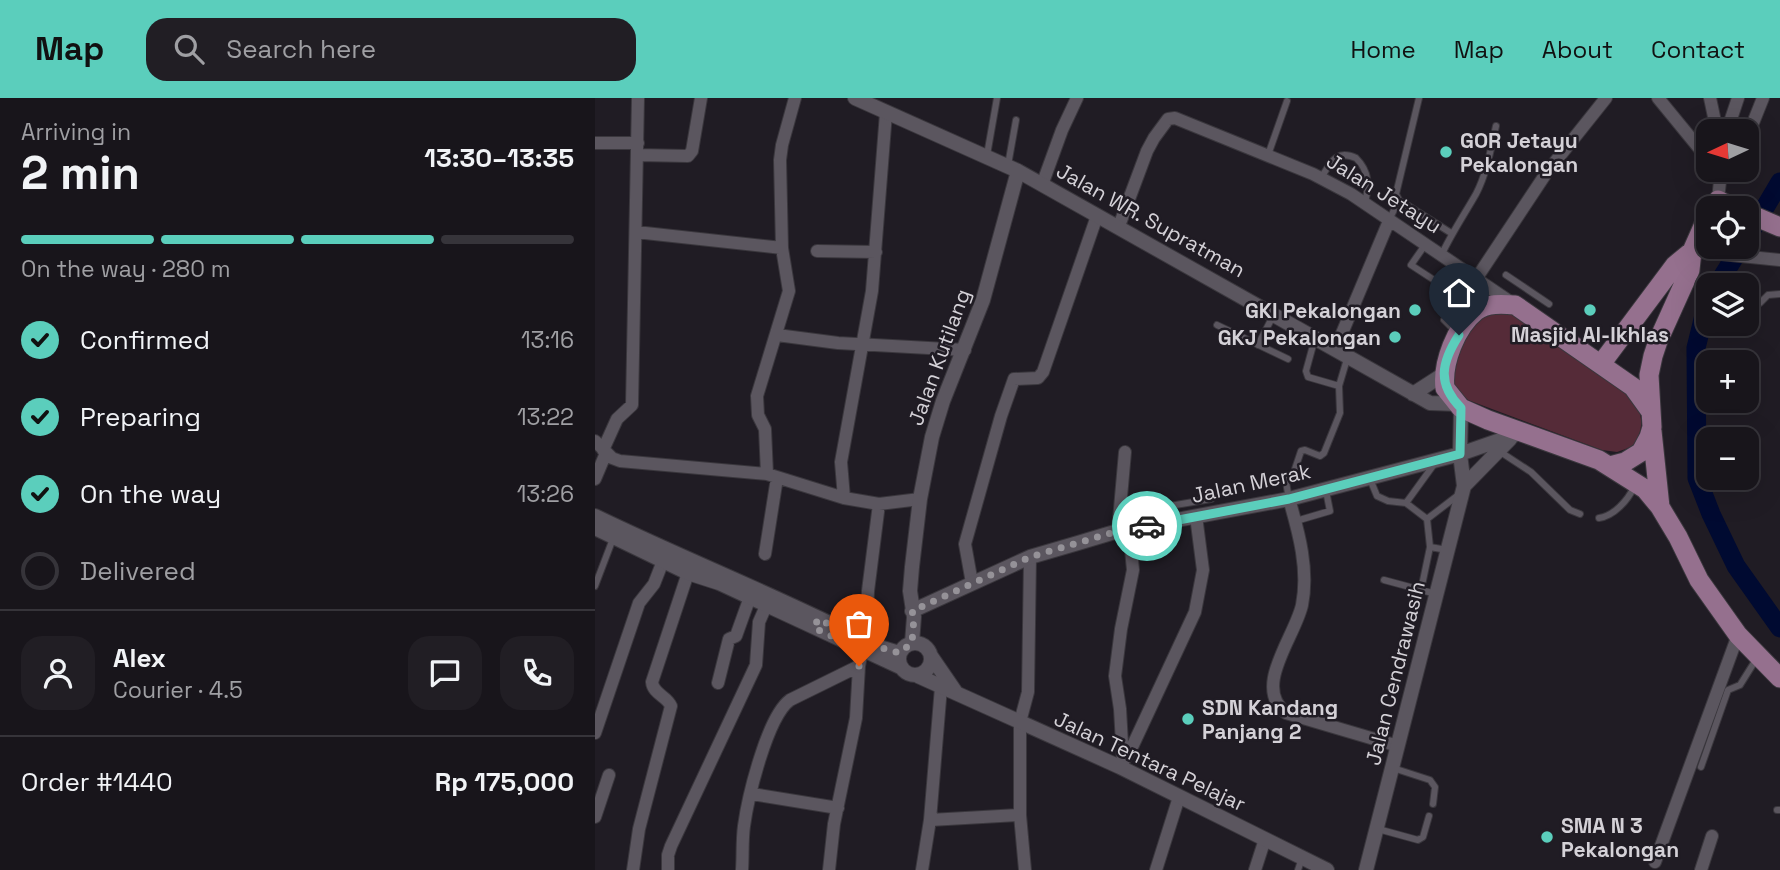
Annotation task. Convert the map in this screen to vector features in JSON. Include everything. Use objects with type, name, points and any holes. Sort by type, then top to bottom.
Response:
[{"type":"main road","points":[[1759,215],[1780,226]]},
{"type":"main road","points":[[1601,364],[1675,265],[1692,251],[1696,244]]},
{"type":"main road","points":[[1660,507],[1649,375],[1658,341],[1691,270],[1692,251]]},
{"type":"main road","points":[[1522,311],[1492,305],[1477,310],[1447,358],[1445,388],[1459,406],[1518,434],[1610,466],[1636,482],[1660,507],[1699,580],[1738,635],[1780,678]]},
{"type":"main road","name":"Jalan Jetayu","points":[[1522,311],[1633,387],[1651,419]]},
{"type":"main road","points":[[1610,466],[1625,462],[1641,452],[1651,419]]},
{"type":"street","points":[[595,479],[601,448],[617,419],[632,405],[638,98]]},
{"type":"street","points":[[595,143],[688,156],[692,151],[701,98]]},
{"type":"street","points":[[765,554],[772,476],[765,429],[758,415],[757,396],[789,291],[782,248],[780,160],[795,98]]},
{"type":"street","name":"Jalan WR. Supratman","points":[[855,98],[1013,169],[1119,226],[1430,403],[1459,406]]},
{"type":"street","points":[[1042,185],[1077,98]]},
{"type":"street","points":[[1476,279],[1547,172],[1606,98]]},
{"type":"street","points":[[1658,98],[1696,144]]},
{"type":"street","points":[[1710,98],[1714,119]]},
{"type":"street","points":[[1731,119],[1738,98]]},
{"type":"street","points":[[1755,119],[1763,98]]},
{"type":"street","points":[[844,498],[841,462],[872,291],[886,113]]},
{"type":"street","name":"Jalan Jetayu","points":[[1119,226],[1154,138],[1168,119],[1184,121],[1321,178],[1365,203],[1522,311]]},
{"type":"street","name":"Jalan Kutilang","points":[[922,649],[910,591],[920,499],[932,438],[943,401],[983,300],[1013,169]]},
{"type":"street","points":[[972,583],[965,544],[1001,416],[1014,379],[1038,378],[1043,372],[1097,216]]},
{"type":"street","points":[[1342,353],[1389,221]]},
{"type":"street","points":[[636,232],[782,248]]},
{"type":"street","points":[[817,251],[876,251]]},
{"type":"street","points":[[1692,251],[1780,260]]},
{"type":"street","points":[[777,335],[862,345],[965,350]]},
{"type":"street","points":[[1413,394],[1444,374]]},
{"type":"street","name":"Jalan Cendrawasih","points":[[1366,870],[1463,489],[1459,406]]},
{"type":"street","points":[[1463,489],[1518,434]]},
{"type":"street","name":"Jalan Merak","points":[[913,614],[1030,557],[1177,512],[1196,516],[1289,499],[1460,454],[1518,434]]},
{"type":"street","points":[[601,448],[620,461],[772,476],[844,498],[879,504],[920,499]]},
{"type":"street","points":[[1122,764],[1121,709],[1115,676],[1133,570],[1123,530],[1125,452]]},
{"type":"street","points":[[1289,499],[1303,560],[1302,605],[1273,680],[1272,691],[1278,707],[1286,713],[1398,746]]},
{"type":"street","points":[[829,870],[834,824],[856,718],[859,666],[868,646],[868,591],[879,504]]},
{"type":"street","points":[[595,516],[663,561],[688,573],[721,578],[816,624]]},
{"type":"street","points":[[1122,764],[1195,612],[1203,570],[1196,516]]},
{"type":"street","points":[[595,528],[616,532],[691,561],[766,606],[816,624]]},
{"type":"street","points":[[1025,870],[1020,815],[1020,722],[1028,692],[1030,557]]},
{"type":"street","points":[[595,733],[639,603],[654,584],[663,561]]},
{"type":"street","points":[[633,870],[639,829],[671,706],[656,692],[652,682],[688,573]]},
{"type":"street","points":[[718,683],[729,639],[736,636],[750,597]]},
{"type":"street","points":[[668,870],[671,846],[756,665],[759,622],[766,606]]},
{"type":"street","name":"Jalan Tentara Pelajar","points":[[816,624],[899,660],[907,674],[918,676],[1122,764],[1179,797],[1265,839],[1300,864],[1327,870]]},
{"type":"street","points":[[1655,862],[1738,635]]},
{"type":"street","points":[[899,660],[922,649]]},
{"type":"street","points":[[918,676],[927,671],[922,649]]},
{"type":"street","points":[[922,649],[948,689],[922,870]]},
{"type":"street","points":[[742,870],[744,826],[765,742],[781,706],[859,666]]},
{"type":"street","points":[[595,817],[609,775]]},
{"type":"street","points":[[752,794],[838,808]]},
{"type":"street","points":[[1156,870],[1179,797]]},
{"type":"street","points":[[930,820],[1020,815]]},
{"type":"street","points":[[1701,870],[1712,836]]},
{"type":"street","points":[[1255,870],[1265,839]]},
{"type":"lane","points":[[987,157],[997,98]]},
{"type":"lane","points":[[1389,221],[1399,200],[1396,189],[1419,98]]},
{"type":"lane","points":[[1268,155],[1287,101]]},
{"type":"lane","points":[[1013,169],[1016,120]]},
{"type":"lane","points":[[1441,256],[1451,233],[1477,192],[1490,155],[1496,126]]},
{"type":"lane","points":[[1321,178],[1334,157],[1341,154],[1356,158],[1366,172],[1369,186],[1365,203]]},
{"type":"lane","points":[[1399,200],[1451,233]]},
{"type":"lane","points":[[1425,245],[1411,265],[1457,295],[1459,301],[1444,320],[1459,335]]},
{"type":"lane","points":[[1506,275],[1549,304]]},
{"type":"lane","points":[[1760,303],[1768,295],[1780,293]]},
{"type":"lane","points":[[1522,311],[1540,298]]},
{"type":"lane","points":[[1258,345],[1274,315]]},
{"type":"lane","points":[[1217,325],[1287,359]]},
{"type":"lane","points":[[1315,338],[1306,374],[1339,386]]},
{"type":"lane","points":[[1289,499],[1287,479],[1294,472],[1301,451],[1320,456],[1324,453],[1340,413],[1342,353]]},
{"type":"lane","points":[[1499,451],[1531,472],[1570,510],[1580,514]]},
{"type":"lane","points":[[1406,503],[1438,460]]},
{"type":"lane","points":[[1370,478],[1377,496],[1388,501],[1406,503],[1427,519],[1430,547],[1421,590]]},
{"type":"lane","points":[[1599,518],[1609,515],[1629,497],[1636,482]]},
{"type":"lane","points":[[1296,522],[1330,511],[1325,489]]},
{"type":"lane","points":[[1427,519],[1463,489]]},
{"type":"lane","points":[[1152,509],[1177,512],[1211,499]]},
{"type":"lane","points":[[595,586],[616,532]]},
{"type":"lane","points":[[1430,547],[1447,550]]},
{"type":"lane","points":[[1384,580],[1436,594]]},
{"type":"lane","points":[[1701,767],[1728,690],[1740,685],[1758,657]]},
{"type":"lane","points":[[1392,768],[1430,780],[1435,787],[1433,804]]},
{"type":"lane","points":[[1376,828],[1418,840],[1423,837],[1429,816]]},
{"type":"shaded area","points":[[1499,310],[1515,315],[1629,392],[1641,418],[1640,431],[1634,446],[1617,452],[1602,450],[1468,400],[1456,389],[1451,370],[1462,339],[1476,322]]},
{"type":"waterway","points":[[1759,218],[1780,182]]},
{"type":"waterway","points":[[1725,273],[1733,259]]},
{"type":"waterway","points":[[1699,336],[1696,348],[1697,478],[1736,566],[1780,628]]},
{"type":"way so far","points":[[859,666],[862,650],[814,628],[818,619],[876,646],[899,653],[902,648],[912,643],[912,611],[1030,557],[1118,531],[1147,526]]},
{"type":"place","name":"GOR Jetayu Pekalongan","points":[[1446,152]]},
{"type":"place","name":"GKI Pekalongan","points":[[1415,310]]},
{"type":"place","name":"Masjid Al-Ikhlas","points":[[1590,310]]},
{"type":"place","name":"GKJ Pekalongan","points":[[1395,337]]},
{"type":"place","name":"SDN Kandang Panjang 2","points":[[1188,719]]},
{"type":"place","name":"SMA N 3 Pekalongan","points":[[1547,837]]},
{"type":"route","points":[[1147,526],[1289,499],[1460,454],[1461,408],[1449,396],[1444,380],[1447,358],[1459,335]]}]
